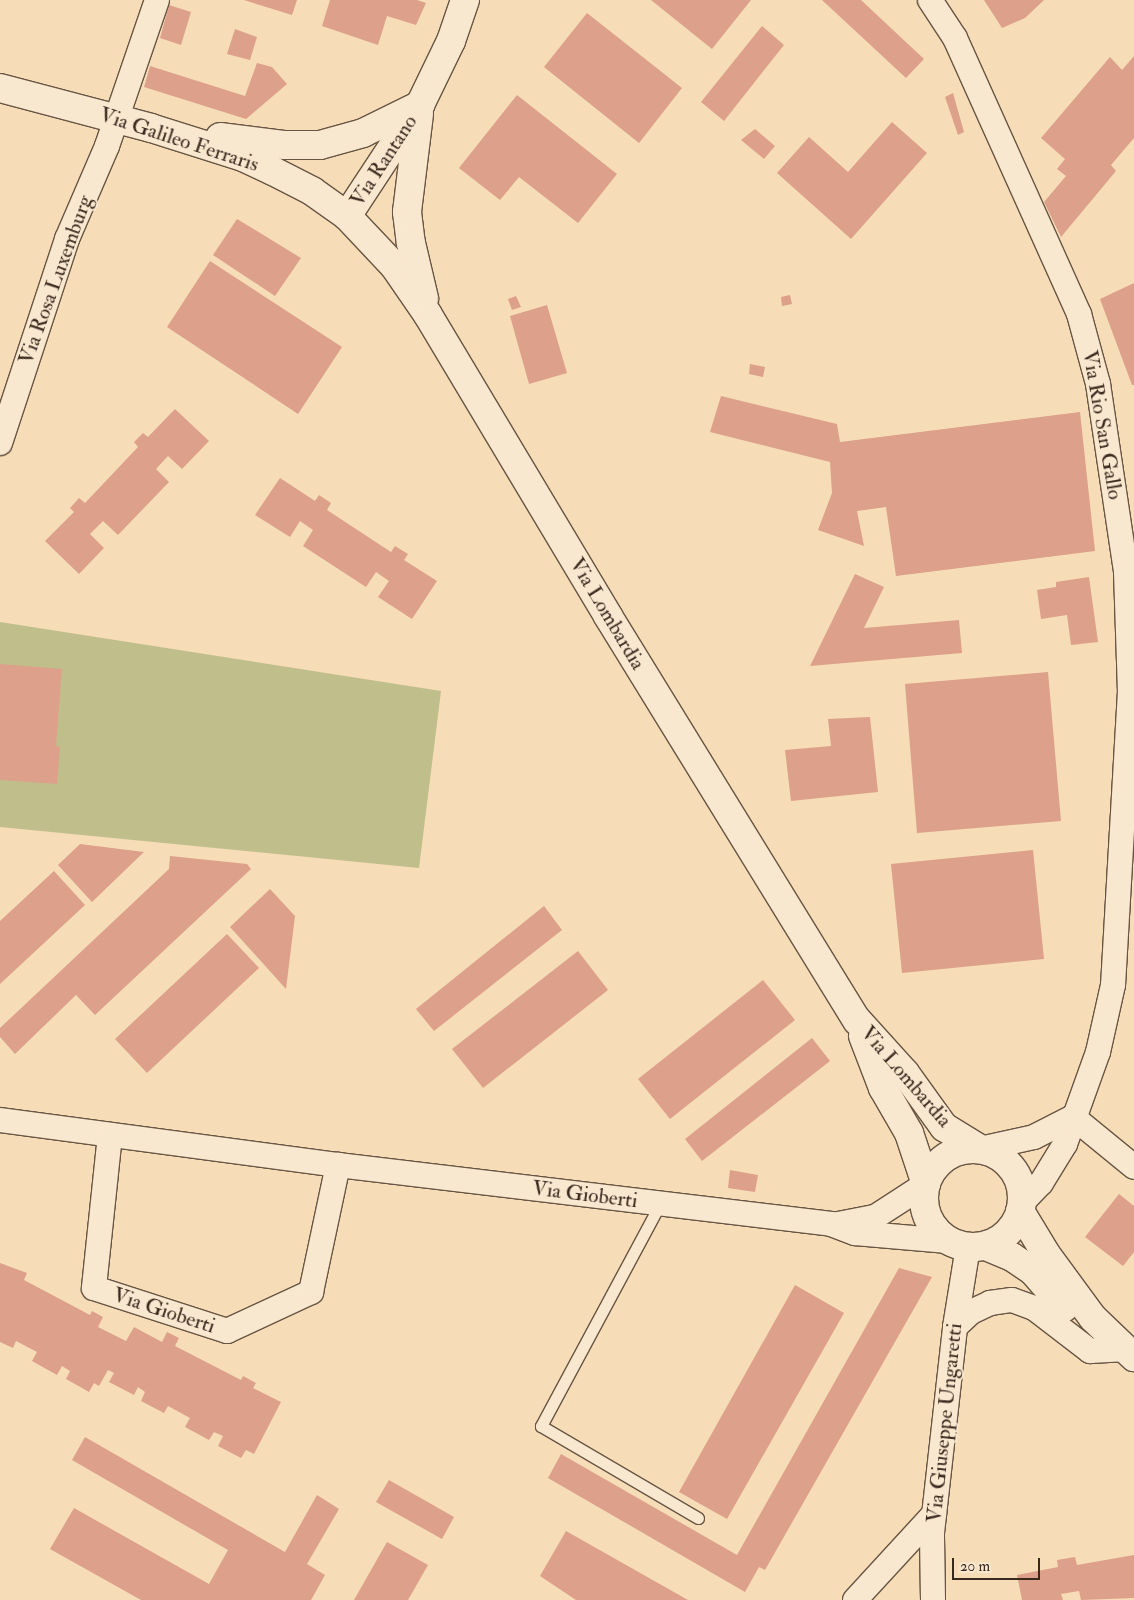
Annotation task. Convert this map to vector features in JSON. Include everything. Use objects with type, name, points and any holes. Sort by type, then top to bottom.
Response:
[{"type":"main road","name":"Via Rantano","points":[[347,216],[420,105],[451,41],[465,0]]},
{"type":"main road","name":"Via Galileo Ferraris","points":[[0,88],[152,128],[243,157],[273,170],[312,191],[347,216]]},
{"type":"main road","name":"Via Rantano","points":[[152,128],[284,145],[320,145],[363,133],[420,105]]},
{"type":"main road","name":"Via Rantano","points":[[420,105],[407,212],[411,243],[428,315]]},
{"type":"main road","name":"Via Lombardia","points":[[347,216],[395,266],[428,315],[608,616],[857,1020],[905,1073],[944,1127],[980,1149]]},
{"type":"main road","name":"Via Lombardia","points":[[857,1020],[883,1088],[909,1133],[926,1184]]},
{"type":"main road","points":[[1093,1318],[1069,1312],[1033,1271],[1012,1257],[967,1245],[938,1233],[926,1213],[926,1184],[943,1159],[964,1150],[980,1149],[999,1156],[1012,1168],[1019,1181],[1021,1207],[1046,1254],[1093,1318],[1129,1353]]},
{"type":"main road","points":[[967,1245],[1008,1233],[1021,1207]]},
{"type":"street","name":"Via Rosa Luxemburg","points":[[0,443],[67,239],[116,118],[156,0]]},
{"type":"street","name":"Via Rio San Gallo","points":[[930,0],[955,38],[1079,314],[1098,384],[1126,572],[1130,691],[1113,985],[1098,1052],[1073,1117],[1065,1144],[1041,1183],[1021,1207]]},
{"type":"street","points":[[1113,985],[1134,960]]},
{"type":"street","points":[[980,1149],[1034,1137],[1073,1117],[1134,1167]]},
{"type":"street","name":"Via Gioberti","points":[[0,1120],[338,1166],[831,1224]]},
{"type":"street","name":"Via Gioberti","points":[[110,1135],[94,1288],[227,1332],[311,1292],[338,1166]]},
{"type":"street","points":[[831,1224],[875,1216],[926,1184]]},
{"type":"street","points":[[831,1224],[856,1233],[967,1245]]},
{"type":"street","name":"Via Giuseppe Ungaretti","points":[[933,1600],[934,1514],[955,1327],[967,1245]]},
{"type":"street","points":[[955,1327],[971,1312],[990,1303],[1012,1300],[1034,1308],[1090,1351],[1129,1353]]},
{"type":"street","points":[[855,1600],[934,1514]]},
{"type":"lane","points":[[660,1204],[541,1426],[698,1518]]},
{"type":"shaded area","points":[[0,622],[441,691],[419,868],[0,827]]},
{"type":"building","points":[[244,0],[297,0],[292,15]]},
{"type":"building","points":[[330,0],[417,0],[426,3],[416,25],[387,16],[378,45],[322,26]]},
{"type":"building","points":[[651,0],[751,0],[712,49]]},
{"type":"building","points":[[822,0],[861,0],[924,59],[906,78]]},
{"type":"building","points":[[984,0],[1044,0],[1025,18],[1002,28]]},
{"type":"building","points":[[169,5],[191,12],[181,45],[160,38]]},
{"type":"building","points":[[587,13],[682,88],[639,143],[544,67]]},
{"type":"building","points":[[762,26],[784,45],[724,121],[701,102]]},
{"type":"building","points":[[235,29],[257,37],[250,60],[227,54]]},
{"type":"building","points":[[1134,56],[1134,138],[1111,165],[1116,171],[1061,237],[1044,202],[1066,176],[1057,169],[1065,159],[1041,138],[1110,57],[1122,70]]},
{"type":"building","points":[[257,63],[272,67],[287,84],[246,119],[144,87],[150,66],[245,96]]},
{"type":"building","points":[[953,93],[964,132],[958,135],[945,97]]},
{"type":"building","points":[[517,95],[617,174],[578,223],[519,177],[500,200],[459,168]]},
{"type":"building","points":[[892,122],[927,153],[851,239],[777,173],[809,137],[848,172]]},
{"type":"building","points":[[755,129],[775,146],[764,159],[741,140]]},
{"type":"building","points":[[237,219],[301,258],[275,296],[213,255]]},
{"type":"building","points":[[210,261],[342,347],[298,414],[167,327]]},
{"type":"building","points":[[1134,283],[1134,385],[1132,385],[1100,299]]},
{"type":"building","points":[[790,295],[792,304],[782,306],[781,297]]},
{"type":"building","points":[[516,296],[521,307],[512,310],[508,299]]},
{"type":"building","points":[[547,305],[567,373],[529,384],[510,316]]},
{"type":"building","points":[[750,364],[765,367],[763,377],[749,374]]},
{"type":"building","points":[[721,396],[837,424],[840,442],[1080,412],[1095,551],[896,576],[886,507],[857,511],[864,546],[818,530],[832,493],[830,462],[710,432]]},
{"type":"building","points":[[175,409],[209,441],[182,469],[168,456],[156,469],[169,482],[118,535],[103,521],[90,534],[104,548],[79,574],[45,541],[74,512],[70,508],[79,498],[85,503],[138,447],[134,442],[143,433],[148,437]]},
{"type":"building","points":[[280,478],[315,501],[319,495],[331,503],[327,510],[391,552],[395,546],[408,554],[404,560],[437,581],[412,619],[378,597],[389,581],[376,572],[366,587],[303,546],[313,530],[300,521],[290,537],[255,515]]},
{"type":"building","points":[[855,574],[884,587],[864,628],[959,620],[962,653],[810,666]]},
{"type":"building","points":[[1089,577],[1098,642],[1071,645],[1067,615],[1041,619],[1037,590],[1056,587],[1056,582]]},
{"type":"building","points":[[0,664],[62,669],[56,746],[60,747],[57,784],[0,780]]},
{"type":"building","points":[[1048,672],[1061,821],[917,833],[905,684]]},
{"type":"building","points":[[870,717],[878,792],[791,801],[785,750],[831,746],[828,719]]},
{"type":"building","points":[[80,844],[144,852],[92,902],[58,865]]},
{"type":"building","points":[[1033,850],[1044,959],[902,973],[891,864]]},
{"type":"building","points":[[170,856],[247,864],[251,869],[95,1015],[76,995],[15,1054],[0,1037],[0,1028],[169,869]]},
{"type":"building","points":[[54,871],[85,905],[0,984],[0,921]]},
{"type":"building","points":[[270,889],[295,916],[286,989],[230,927]]},
{"type":"building","points":[[544,906],[562,930],[434,1031],[416,1009]]},
{"type":"building","points":[[227,934],[259,968],[147,1073],[115,1039]]},
{"type":"building","points":[[578,951],[608,990],[483,1088],[452,1049]]},
{"type":"building","points":[[763,980],[795,1020],[670,1119],[638,1079]]},
{"type":"building","points":[[812,1038],[830,1061],[702,1161],[685,1139]]},
{"type":"building","points":[[730,1170],[758,1175],[755,1192],[728,1188]]},
{"type":"building","points":[[1119,1194],[1134,1206],[1134,1252],[1123,1266],[1085,1237]]},
{"type":"building","points":[[0,1263],[27,1273],[24,1280],[90,1315],[92,1311],[103,1317],[98,1327],[126,1341],[134,1327],[162,1342],[167,1332],[179,1338],[175,1346],[241,1380],[243,1376],[256,1383],[253,1388],[281,1402],[254,1454],[246,1450],[241,1458],[218,1446],[223,1436],[214,1432],[209,1440],[185,1427],[190,1418],[168,1406],[164,1413],[141,1401],[145,1392],[138,1387],[134,1395],[109,1382],[114,1373],[108,1370],[99,1386],[94,1383],[89,1392],[66,1379],[70,1371],[62,1366],[57,1375],[32,1361],[37,1352],[16,1341],[13,1348],[0,1342]]},
{"type":"building","points":[[899,1268],[932,1277],[765,1570],[759,1567],[745,1592],[548,1478],[561,1454],[737,1555]]},
{"type":"building","points":[[795,1285],[844,1313],[727,1519],[679,1492]]},
{"type":"building","points":[[85,1437],[285,1552],[317,1495],[339,1509],[307,1564],[325,1575],[311,1600],[141,1600],[50,1549],[74,1508],[209,1584],[228,1550],[72,1460]]},
{"type":"building","points":[[389,1480],[454,1517],[442,1539],[376,1502]]},
{"type":"building","points":[[566,1531],[688,1600],[576,1600],[540,1576]]},
{"type":"building","points":[[387,1542],[428,1565],[408,1600],[354,1600]]},
{"type":"building","points":[[1134,1555],[1134,1598],[1081,1600],[1079,1591],[1061,1594],[1063,1600],[1022,1600],[1017,1575],[1058,1567],[1057,1560],[1075,1557],[1077,1565]]}]
